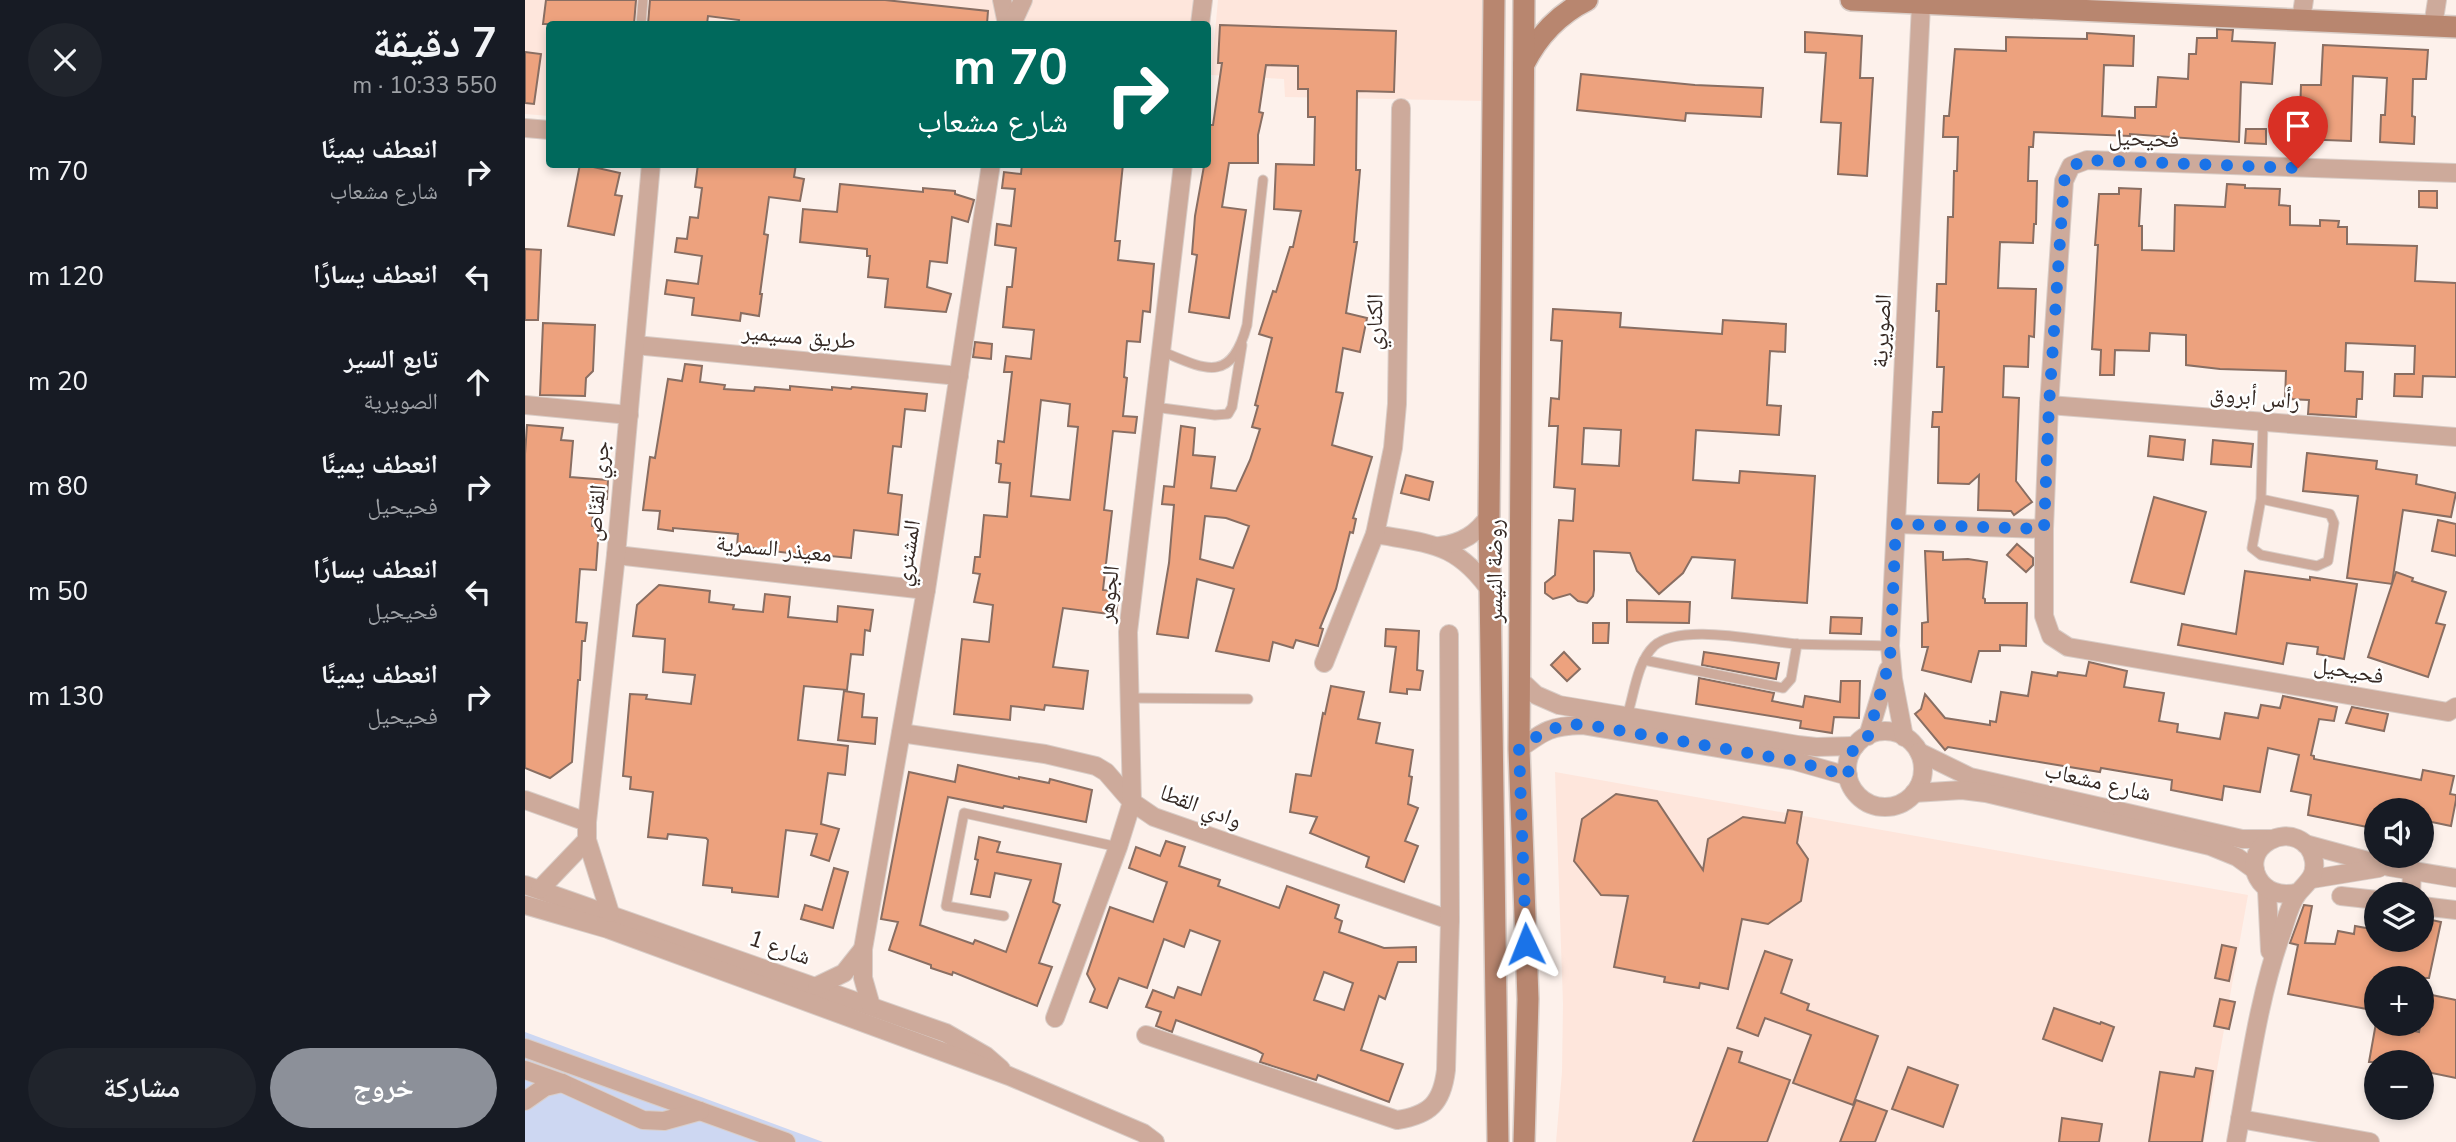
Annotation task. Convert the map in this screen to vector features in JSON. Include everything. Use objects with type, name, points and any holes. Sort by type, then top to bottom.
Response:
[{"type":"street","points":[[1002,0],[1009,21]]},
{"type":"street","points":[[1012,21],[1023,0]]},
{"type":"street","points":[[1200,21],[1203,0]]},
{"type":"street","name":"روضة النيسر","points":[[1495,0],[1489,516],[1498,1142]]},
{"type":"street","name":"روضة النيسر","points":[[1524,0],[1519,679],[1528,999],[1524,1142]]},
{"type":"street","points":[[1523,66],[1540,37],[1551,25],[1587,0]]},
{"type":"street","points":[[1851,0],[1921,5],[2087,5],[2303,10],[2456,27]]},
{"type":"street","points":[[2433,26],[2437,0]]},
{"type":"street","name":"الصويرية","points":[[1904,737],[1890,653],[1921,5]]},
{"type":"street","name":"الكناري","points":[[1324,663],[1375,534],[1393,448],[1397,404],[1401,108]]},
{"type":"street","points":[[525,128],[546,130]]},
{"type":"street","name":"فحيحيل","points":[[2456,173],[2087,160],[2071,166],[2064,181],[2049,405],[2044,529],[2044,617],[2052,636],[2068,647],[2448,712],[2456,708]]},
{"type":"street","name":"جري القنّاص","points":[[610,913],[587,831],[616,555],[651,168]]},
{"type":"street","name":"المشتري","points":[[871,1006],[863,978],[863,949],[926,590],[990,168]]},
{"type":"street","name":"الجوهر","points":[[1055,1018],[1132,802],[1128,632],[1183,168]]},
{"type":"street","name":"طريق مسيمير","points":[[635,345],[959,376]]},
{"type":"street","points":[[525,405],[629,415]]},
{"type":"street","name":"رأس أبروق","points":[[2049,405],[2456,438]]},
{"type":"street","points":[[1375,534],[1440,546],[1460,542],[1477,531],[1489,516]]},
{"type":"street","points":[[1896,524],[2044,529]]},
{"type":"street","points":[[1440,546],[1469,566],[1492,593]]},
{"type":"street","name":"معيذر السمرية","points":[[616,555],[926,590]]},
{"type":"street","points":[[1146,1035],[1397,1120],[1417,1117],[1433,1106],[1443,1089],[1450,920],[1449,634]]},
{"type":"street","name":"الصويرية","points":[[1862,741],[1890,653]]},
{"type":"street","points":[[1519,679],[1536,695],[1559,705],[1798,745],[1862,741],[1880,732],[1892,732],[1904,737],[1919,752],[1922,773],[1914,793],[1897,805],[1876,806],[1858,795],[1848,776],[1847,766],[1862,741]]},
{"type":"street","points":[[1519,749],[1546,730],[1557,726],[1582,724],[1795,761],[1848,776]]},
{"type":"street","name":"وادي القطا","points":[[901,733],[1045,754],[1096,766],[1106,772],[1132,802],[1154,817],[1450,920]]},
{"type":"street","name":"شارع مشعاب","points":[[1919,752],[1970,777],[2230,836],[2271,839]]},
{"type":"street","name":"شارع مشعاب","points":[[1914,793],[1962,790],[1986,793],[2210,846],[2237,857],[2255,870]]},
{"type":"street","points":[[525,800],[587,831],[533,887]]},
{"type":"street","points":[[2299,892],[2288,896],[2276,895],[2267,890],[2257,878],[2255,870],[2258,852],[2271,839],[2289,836],[2305,844],[2364,860]]},
{"type":"street","points":[[2305,844],[2314,860],[2312,879]]},
{"type":"street","points":[[2236,1142],[2269,972],[2299,892],[2312,879],[2384,868]]},
{"type":"street","points":[[2394,868],[2456,877]]},
{"type":"street","points":[[2412,872],[2412,882]]},
{"type":"street","name":"شارع 1","points":[[533,887],[946,1033],[986,1056],[1009,1076]]},
{"type":"street","points":[[2267,890],[2269,972]]},
{"type":"street","points":[[2341,897],[2364,899]]},
{"type":"street","name":"شارع 1","points":[[525,905],[608,929],[1009,1076],[1143,1133],[1155,1142]]},
{"type":"street","points":[[2434,907],[2456,910]]},
{"type":"street","points":[[817,986],[844,973],[863,949]]},
{"type":"street","points":[[525,1048],[786,1142]]},
{"type":"street","points":[[525,1070],[562,1083],[643,1120],[664,1121],[700,1111]]},
{"type":"street","points":[[525,1101],[545,1087],[562,1083]]},
{"type":"street","points":[[2241,1119],[2370,1142]]},
{"type":"lane","points":[[641,21],[643,0]]},
{"type":"lane","points":[[1154,408],[1215,415],[1228,414],[1233,407],[1247,325],[1263,180]]},
{"type":"lane","points":[[1161,351],[1207,369],[1219,368],[1231,359],[1242,344]]},
{"type":"lane","points":[[2261,499],[2330,513],[2334,523],[2328,561],[2317,566],[2256,552],[2252,542],[2261,499],[2263,422]]},
{"type":"lane","points":[[1627,716],[1644,660],[1654,646],[1669,638],[1685,635],[1758,638],[1890,653]]},
{"type":"lane","points":[[1644,660],[1783,688],[1791,679],[1797,644]]},
{"type":"lane","points":[[1130,698],[1248,699]]},
{"type":"lane","points":[[1004,916],[946,906],[964,813],[1118,847]]},
{"type":"shaded area","points":[[525,0],[994,0],[997,6],[997,21],[546,21],[546,116],[525,114]]},
{"type":"shaded area","points":[[1029,0],[1197,0],[1195,21],[1023,21]]},
{"type":"shaded area","points":[[1218,0],[1485,0],[1486,101],[1285,97],[1284,79],[1211,75]]},
{"type":"shaded area","points":[[1555,772],[2248,895],[2204,1142],[1556,1142],[1562,1072],[1563,1004]]},
{"type":"shaded area","points":[[525,1032],[823,1142],[525,1142]]},
{"type":"building","points":[[546,0],[636,0],[634,21],[546,21],[546,24],[543,24]]},
{"type":"building","points":[[650,0],[885,0],[988,11],[987,21],[739,21],[708,16],[707,21],[648,21]]},
{"type":"building","points":[[1220,25],[1396,31],[1394,92],[1357,91],[1356,170],[1360,170],[1354,242],[1357,242],[1346,313],[1367,318],[1360,352],[1343,348],[1336,392],[1343,393],[1332,445],[1372,457],[1353,518],[1356,519],[1353,533],[1350,532],[1336,589],[1320,628],[1323,629],[1318,646],[1296,640],[1293,648],[1273,642],[1269,661],[1216,651],[1234,589],[1197,579],[1188,638],[1157,634],[1169,563],[1174,505],[1162,504],[1164,486],[1174,487],[1181,426],[1195,428],[1193,455],[1215,457],[1211,488],[1236,491],[1260,429],[1252,427],[1272,338],[1259,334],[1290,247],[1293,247],[1301,211],[1274,209],[1276,164],[1314,165],[1315,117],[1308,117],[1308,89],[1298,89],[1298,66],[1266,65],[1259,112],[1263,113],[1258,135],[1258,163],[1229,163],[1222,207],[1246,210],[1229,318],[1189,312],[1197,255],[1192,254],[1195,216],[1204,168],[1211,168],[1211,125],[1222,63],[1218,63]],"holes":[[[1205,516],[1226,518],[1249,526],[1233,568],[1200,559]]]},
{"type":"building","points":[[2217,29],[2233,30],[2232,41],[2275,43],[2272,84],[2241,82],[2239,142],[2130,134],[2034,132],[2033,147],[2029,147],[2028,181],[2037,181],[2033,243],[2000,242],[1998,288],[2036,289],[2034,337],[2029,336],[2028,367],[2004,366],[2003,397],[2019,398],[2016,481],[2032,502],[2014,515],[2011,511],[1978,510],[1979,475],[1969,484],[1938,483],[1939,427],[1932,427],[1933,412],[1942,412],[1944,367],[1937,367],[1937,284],[1946,284],[1948,217],[1953,217],[1954,171],[1957,171],[1958,137],[1943,137],[1944,116],[1949,116],[1955,49],[2006,51],[2006,37],[2087,39],[2087,33],[2134,36],[2133,66],[2104,65],[2102,116],[2135,118],[2135,107],[2156,107],[2158,77],[2188,79],[2189,54],[2196,54],[2197,38],[2217,38]]},
{"type":"building","points":[[1805,32],[1862,36],[1860,78],[1873,78],[1867,176],[1838,174],[1841,123],[1821,122],[1826,53],[1805,52]]},
{"type":"building","points":[[2323,45],[2428,50],[2426,79],[2413,79],[2414,144],[2380,142],[2387,78],[2353,76],[2351,141],[2299,139],[2301,85],[2321,85]]},
{"type":"building","points":[[525,52],[541,54],[534,104],[525,103]]},
{"type":"building","points":[[1581,74],[1695,85],[1763,88],[1761,117],[1686,113],[1685,121],[1577,110]]},
{"type":"building","points":[[2246,129],[2266,129],[2266,144],[2245,143]]},
{"type":"building","points":[[579,168],[598,168],[620,173],[615,195],[622,196],[614,235],[568,226]]},
{"type":"building","points":[[697,168],[795,168],[794,177],[804,179],[800,201],[769,197],[764,234],[768,235],[759,316],[741,313],[740,321],[692,315],[694,298],[665,294],[667,280],[698,284],[702,256],[675,252],[677,238],[687,239],[690,217],[698,218],[702,188],[695,187]]},
{"type":"building","points":[[1022,168],[1123,168],[1115,241],[1120,241],[1118,260],[1154,264],[1150,312],[1143,311],[1140,342],[1127,341],[1123,416],[1137,417],[1135,433],[1113,431],[1104,510],[1112,511],[1103,590],[1119,592],[1116,615],[1063,608],[1053,667],[1088,671],[1083,709],[1045,705],[1044,710],[1011,706],[1010,720],[954,714],[962,639],[989,642],[993,605],[974,602],[980,574],[973,573],[975,557],[980,557],[984,515],[1007,517],[1010,483],[999,482],[1001,464],[996,463],[998,441],[1004,442],[1012,372],[1004,372],[1006,356],[1031,359],[1034,330],[1003,327],[1007,287],[1012,287],[1016,248],[995,245],[997,224],[1011,226],[1015,189],[1002,188],[1004,172],[1021,174]],"holes":[[[1041,400],[1070,404],[1068,426],[1078,427],[1070,500],[1031,496]]]},
{"type":"building","points":[[840,184],[923,192],[923,188],[955,191],[955,194],[974,200],[968,222],[952,217],[947,263],[930,261],[927,287],[951,294],[946,312],[885,307],[888,279],[868,277],[870,256],[867,256],[867,249],[800,242],[803,209],[837,212]]},
{"type":"building","points":[[2227,184],[2245,185],[2245,188],[2280,189],[2279,205],[2290,206],[2290,225],[2320,226],[2320,220],[2339,221],[2338,227],[2347,227],[2347,244],[2417,246],[2415,281],[2456,283],[2456,377],[2423,376],[2422,397],[2394,396],[2395,374],[2414,374],[2415,346],[2346,343],[2345,371],[2363,372],[2362,399],[2357,399],[2356,417],[2308,414],[2309,400],[2285,399],[2286,371],[2186,365],[2186,335],[2150,333],[2149,351],[2115,350],[2114,375],[2100,375],[2101,350],[2092,349],[2099,194],[2119,194],[2119,188],[2141,189],[2139,226],[2142,226],[2142,250],[2174,251],[2175,205],[2225,207]]},
{"type":"building","points":[[2419,191],[2437,191],[2437,208],[2419,207]]},
{"type":"building","points":[[525,249],[541,250],[538,320],[525,320]]},
{"type":"building","points":[[1553,309],[1621,313],[1620,327],[1722,334],[1723,320],[1786,324],[1785,352],[1770,351],[1767,405],[1781,406],[1779,435],[1696,430],[1693,480],[1739,483],[1740,471],[1815,476],[1807,603],[1732,598],[1735,560],[1692,557],[1683,573],[1659,594],[1637,571],[1630,553],[1594,551],[1594,590],[1587,603],[1578,601],[1570,594],[1553,599],[1545,593],[1545,583],[1555,575],[1559,520],[1573,521],[1575,489],[1554,487],[1558,426],[1549,426],[1551,398],[1559,399],[1562,341],[1551,340]],"holes":[[[1584,428],[1621,430],[1619,466],[1582,464]]]},
{"type":"building","points":[[543,323],[595,325],[593,371],[586,378],[585,396],[540,395]]},
{"type":"building","points":[[975,342],[992,344],[991,359],[973,357]]},
{"type":"building","points":[[685,364],[702,366],[700,382],[725,385],[724,389],[754,391],[755,387],[790,390],[790,386],[832,390],[832,387],[852,387],[927,394],[925,411],[905,409],[901,447],[893,446],[888,493],[902,495],[898,535],[854,530],[851,558],[818,557],[737,546],[738,534],[658,529],[660,511],[643,510],[650,457],[655,458],[668,379],[682,381]]},
{"type":"building","points":[[527,425],[563,428],[561,440],[573,441],[570,477],[608,480],[607,499],[594,498],[592,526],[599,527],[596,570],[580,569],[576,622],[587,623],[585,641],[582,641],[572,762],[550,778],[525,768]]},
{"type":"building","points":[[2150,436],[2185,440],[2183,460],[2148,456]]},
{"type":"building","points":[[2213,440],[2253,444],[2251,467],[2211,464]]},
{"type":"building","points":[[2307,453],[2377,461],[2376,469],[2417,475],[2416,484],[2456,493],[2451,517],[2403,510],[2392,584],[2347,578],[2358,496],[2303,491]]},
{"type":"building","points":[[1406,475],[1433,482],[1429,500],[1401,493]]},
{"type":"building","points":[[2154,497],[2206,512],[2184,594],[2131,582]]},
{"type":"building","points":[[2438,520],[2456,524],[2456,556],[2432,551]]},
{"type":"building","points":[[2017,544],[2033,558],[2033,565],[2026,572],[2007,555]]},
{"type":"building","points":[[1925,551],[1943,552],[1943,560],[1968,559],[1987,562],[1983,598],[1985,603],[2027,603],[2026,646],[2000,645],[2000,651],[1979,651],[1971,682],[1922,670],[1928,647],[1922,647],[1922,623],[1928,622]]},
{"type":"building","points":[[2245,571],[2357,584],[2344,659],[2317,654],[2318,647],[2287,643],[2283,664],[2178,645],[2182,624],[2236,634]]},
{"type":"building","points":[[2396,572],[2413,578],[2412,581],[2446,592],[2436,623],[2445,625],[2428,677],[2368,657]]},
{"type":"building","points":[[659,585],[710,591],[709,602],[734,605],[733,609],[763,612],[765,594],[790,597],[788,617],[837,622],[838,606],[873,610],[870,631],[865,630],[863,655],[851,654],[847,690],[804,686],[798,740],[848,746],[845,775],[828,773],[821,824],[839,829],[829,861],[811,855],[817,834],[786,830],[778,897],[732,892],[732,888],[703,885],[708,840],[668,834],[667,839],[648,837],[653,792],[630,789],[631,777],[623,776],[630,694],[647,695],[646,699],[691,704],[695,675],[663,672],[665,639],[633,636],[637,605]]},
{"type":"building","points":[[1627,600],[1690,602],[1689,623],[1627,622]]},
{"type":"building","points":[[1831,617],[1862,618],[1861,634],[1830,633]]},
{"type":"building","points":[[1593,623],[1609,623],[1608,643],[1593,643]]},
{"type":"building","points":[[1386,629],[1419,631],[1417,670],[1423,671],[1420,690],[1407,689],[1407,694],[1390,692],[1396,647],[1385,646]]},
{"type":"building","points":[[1564,652],[1580,669],[1567,681],[1551,665]]},
{"type":"building","points":[[1704,652],[1779,663],[1776,679],[1702,665]]},
{"type":"building","points":[[2089,662],[2127,671],[2124,687],[2164,693],[2159,721],[2178,724],[2177,732],[2220,739],[2225,713],[2258,718],[2261,705],[2280,708],[2283,696],[2337,707],[2334,721],[2319,719],[2311,755],[2314,759],[2421,780],[2423,770],[2454,776],[2450,794],[2456,795],[2456,800],[2451,826],[2434,822],[2434,798],[2364,798],[2364,826],[2308,815],[2311,795],[2291,791],[2299,755],[2268,748],[2260,792],[2224,786],[2222,800],[2171,790],[2172,780],[2101,768],[2100,772],[1948,747],[1945,750],[1915,714],[1921,709],[1925,694],[1945,718],[1990,725],[1990,721],[1996,722],[2001,692],[2028,696],[2032,672],[2057,676],[2058,672],[2086,676]]},
{"type":"building","points":[[1699,678],[1774,693],[1772,701],[1803,707],[1805,696],[1840,702],[1841,681],[1860,681],[1859,718],[1834,717],[1832,733],[1800,728],[1801,721],[1696,704]]},
{"type":"building","points":[[1331,686],[1364,692],[1358,719],[1380,723],[1376,743],[1413,750],[1408,804],[1418,808],[1405,841],[1418,846],[1404,882],[1366,867],[1369,857],[1310,833],[1317,817],[1290,812],[1296,774],[1311,776]]},
{"type":"building","points":[[844,691],[864,694],[862,717],[877,718],[875,744],[838,740]]},
{"type":"building","points":[[2352,707],[2388,714],[2384,731],[2346,723]]},
{"type":"building","points":[[958,765],[1019,779],[1049,783],[1050,779],[1092,790],[1086,822],[948,797],[920,925],[973,944],[975,940],[1006,952],[1031,880],[995,873],[990,897],[971,894],[978,860],[975,859],[979,837],[1000,842],[997,852],[1061,864],[1053,902],[1060,905],[1039,963],[1052,967],[1037,1006],[889,950],[898,922],[881,919],[909,772],[955,782]]},
{"type":"building","points":[[1616,794],[1657,801],[1703,870],[1708,839],[1743,817],[1785,823],[1788,810],[1802,812],[1797,843],[1808,859],[1801,901],[1768,924],[1742,919],[1728,989],[1700,983],[1699,988],[1664,982],[1665,977],[1614,967],[1628,896],[1601,895],[1574,861],[1582,819]]},
{"type":"building","points":[[1166,841],[1185,847],[1179,866],[1220,880],[1218,886],[1279,908],[1287,886],[1339,905],[1335,918],[1342,921],[1339,932],[1384,948],[1416,947],[1416,962],[1398,962],[1385,999],[1379,996],[1361,1050],[1403,1064],[1389,1102],[1318,1075],[1316,1080],[1260,1062],[1263,1054],[1256,1050],[1176,1020],[1172,1032],[1156,1026],[1161,1012],[1146,1007],[1153,990],[1174,998],[1178,987],[1201,995],[1220,941],[1190,930],[1184,947],[1164,939],[1147,988],[1119,978],[1107,1008],[1090,1002],[1095,989],[1087,974],[1110,907],[1153,922],[1167,882],[1129,868],[1136,847],[1160,856]],"holes":[[[1324,972],[1353,983],[1344,1010],[1314,1000]]]},
{"type":"building","points":[[834,868],[848,872],[833,928],[801,919],[805,905],[822,910]]},
{"type":"building","points":[[2304,905],[2312,906],[2305,943],[2335,944],[2338,931],[2354,934],[2355,926],[2364,928],[2364,952],[2434,952],[2434,921],[2441,922],[2432,966],[2364,966],[2364,1009],[2288,994],[2298,945],[2290,943]]},
{"type":"building","points":[[2222,945],[2236,948],[2229,981],[2215,978]]},
{"type":"building","points":[[1765,951],[1792,960],[1781,993],[1809,1004],[1807,1010],[1878,1036],[1853,1105],[1793,1083],[1811,1035],[1765,1018],[1758,1036],[1737,1028]]},
{"type":"building","points":[[2434,995],[2456,1000],[2456,1078],[2434,1073],[2434,1050],[2371,1050],[2374,1036],[2434,1036]]},
{"type":"building","points":[[2220,999],[2235,1002],[2229,1029],[2214,1026]]},
{"type":"building","points":[[2054,1008],[2114,1027],[2102,1061],[2043,1039]]},
{"type":"building","points":[[1728,1048],[1742,1052],[1739,1062],[1790,1080],[1767,1142],[1693,1142]]},
{"type":"building","points":[[1908,1067],[1958,1085],[1943,1127],[1892,1109]]},
{"type":"building","points":[[2196,1068],[2213,1071],[2202,1142],[2149,1142],[2160,1072],[2194,1077]]},
{"type":"building","points":[[1856,1100],[1887,1111],[1875,1142],[1840,1142]]},
{"type":"building","points":[[2062,1118],[2102,1124],[2099,1142],[2059,1142]]},
{"type":"route","points":[[1526,944],[1519,749],[1546,730],[1557,726],[1582,724],[1795,761],[1848,776],[1850,755],[1861,740],[1868,736],[1890,660],[1896,524],[2044,529],[2049,405],[2064,181],[2071,166],[2087,160],[2298,168]]}]
